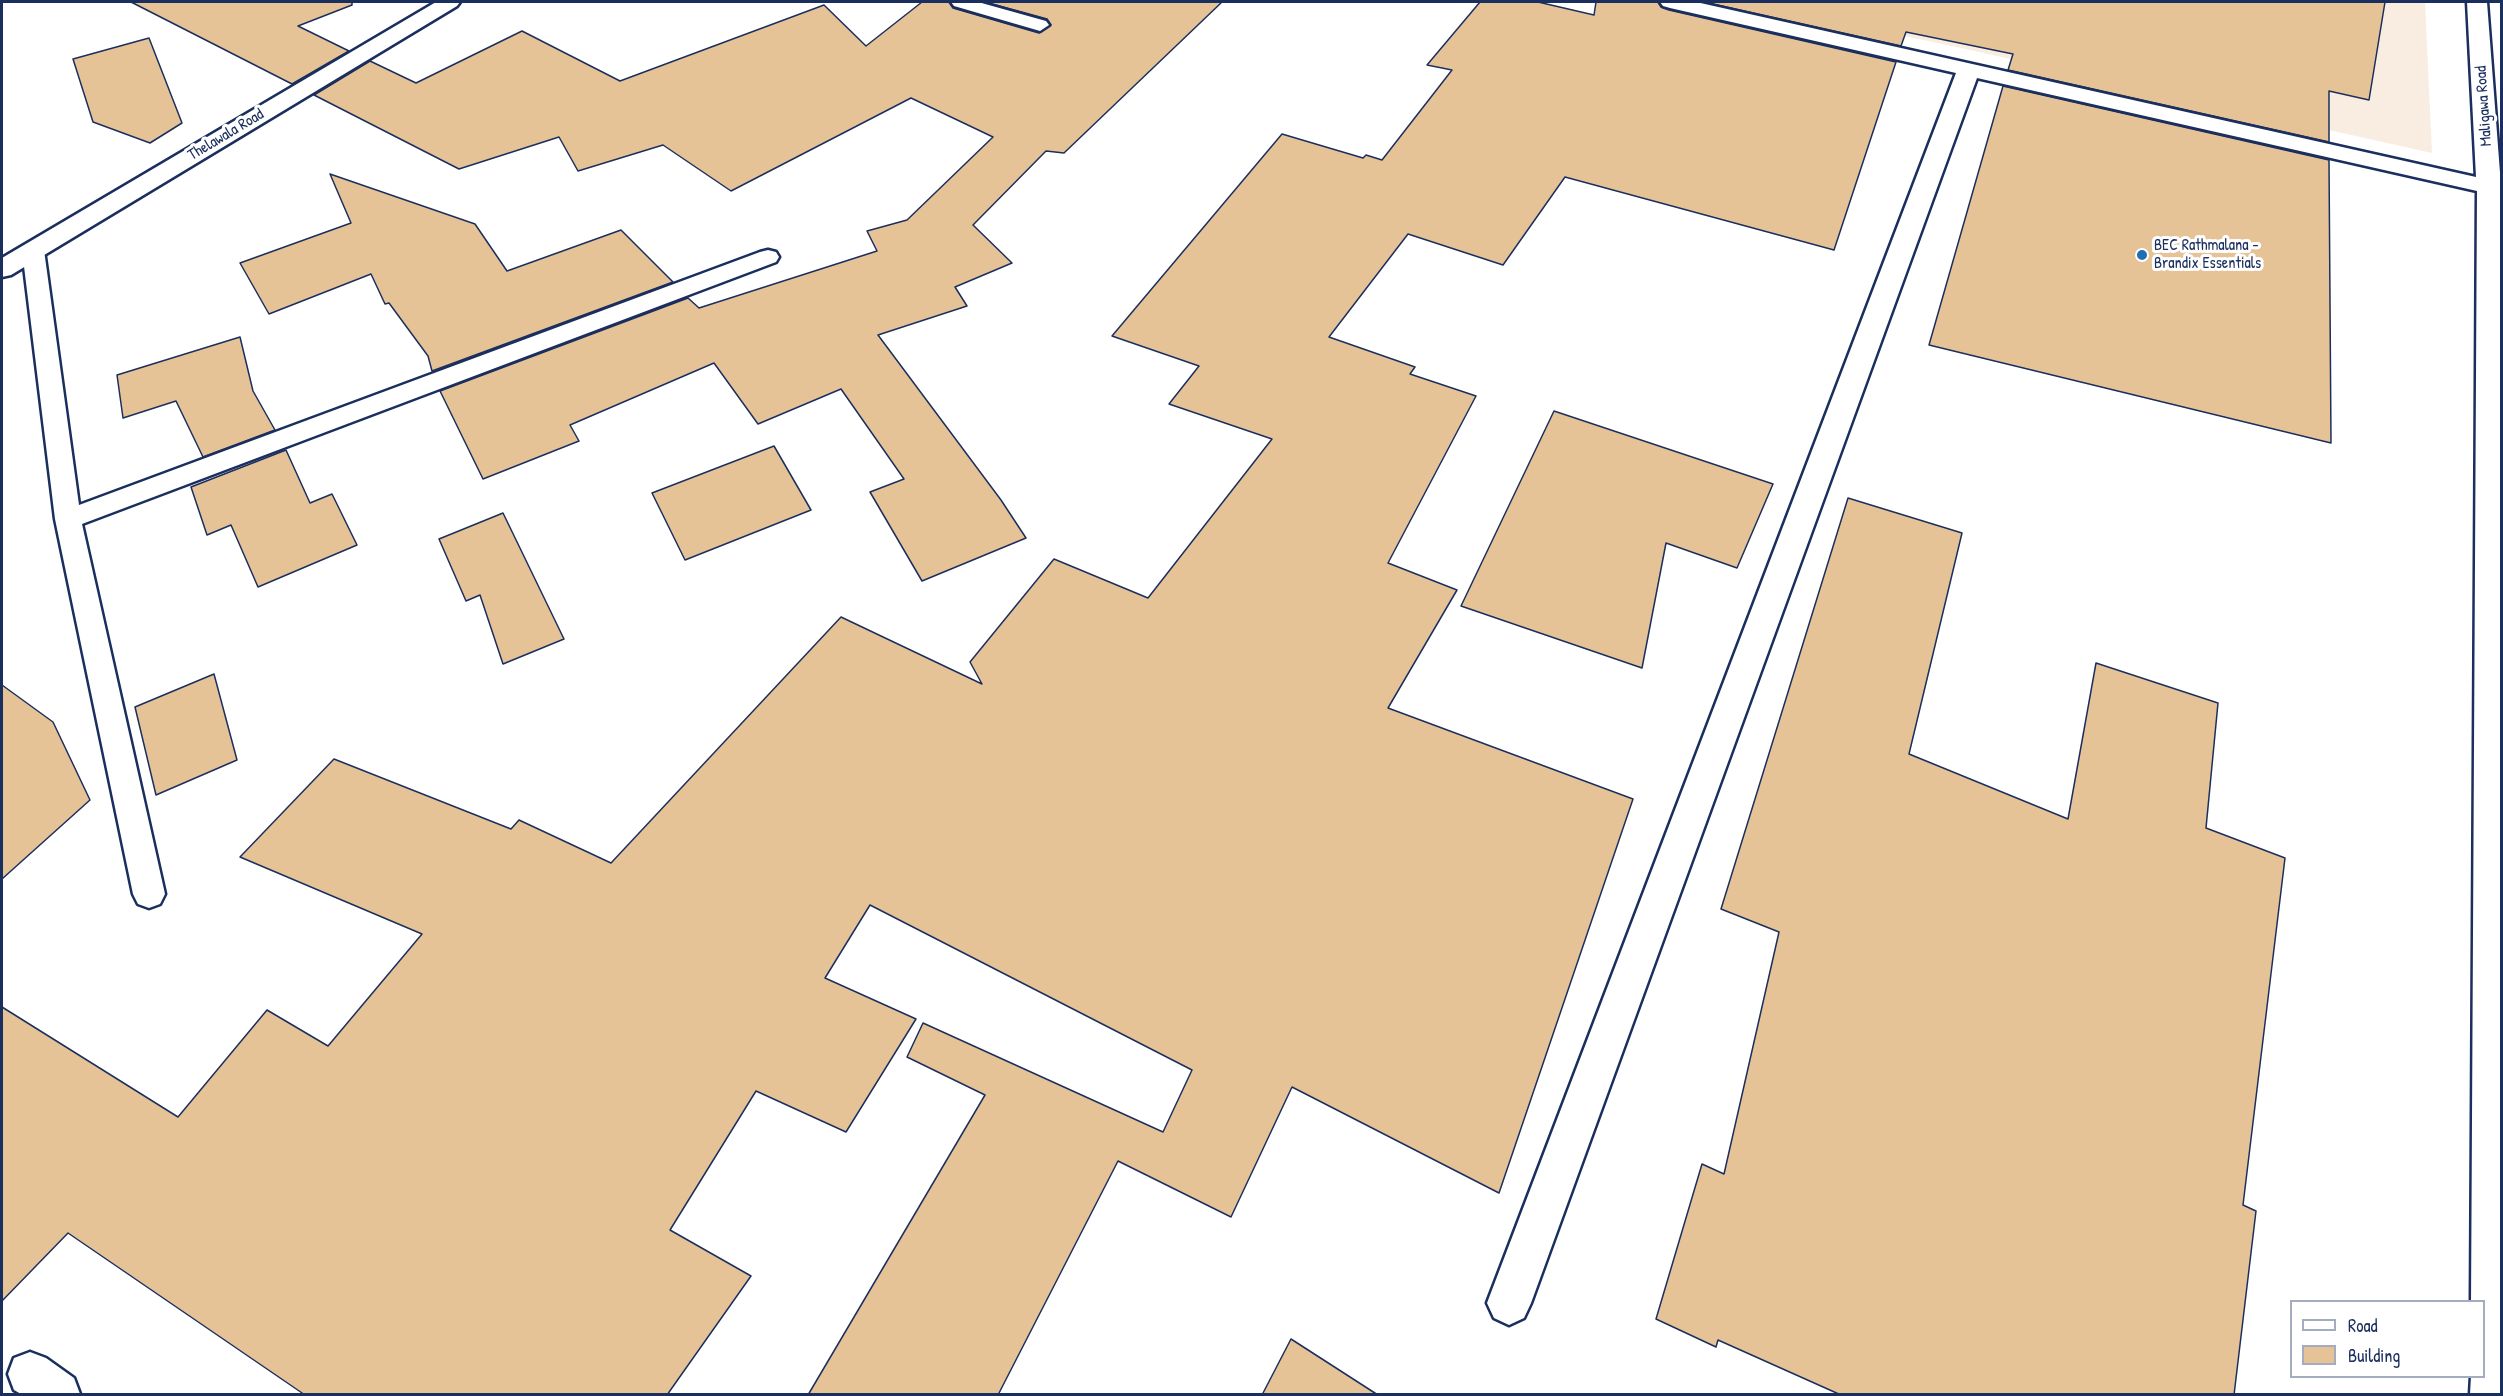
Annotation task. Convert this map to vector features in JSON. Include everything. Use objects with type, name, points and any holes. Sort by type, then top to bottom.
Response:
[{"type":"street","name":"Thelawala Road","points":[[2,270],[450,2]]},
{"type":"street","points":[[1670,2],[2489,187],[2493,1395]]},
{"type":"street","name":"Maligawa Road","points":[[2477,2],[2489,187],[2502,463]]},
{"type":"street","points":[[1509,1303],[1969,69]]},
{"type":"lane","points":[[960,2],[1040,25]]},
{"type":"lane","points":[[33,250],[68,519],[149,894]]},
{"type":"lane","points":[[68,519],[768,257]]},
{"type":"shaded area","points":[[1746,2],[2425,2],[2432,153],[1961,48]]},
{"type":"building","points":[[131,2],[352,2],[352,5],[298,26],[349,51],[292,84]]},
{"type":"building","points":[[922,2],[949,2],[953,8],[1039,33],[1051,25],[1047,19],[985,2],[1222,2],[1064,153],[1046,151],[973,225],[1012,263],[955,287],[967,306],[878,335],[1001,500],[1026,538],[922,581],[870,492],[904,479],[841,389],[758,424],[714,363],[570,425],[579,441],[483,479],[440,391],[688,298],[699,308],[877,251],[867,231],[907,220],[993,137],[911,98],[731,191],[663,145],[578,171],[559,137],[459,169],[314,95],[370,61],[416,83],[522,31],[620,81],[824,5],[866,46]]},
{"type":"building","points":[[1480,2],[1538,2],[1594,15],[1596,2],[1658,2],[1661,7],[1669,10],[1896,62],[1834,250],[1565,177],[1503,265],[1408,234],[1329,337],[1415,367],[1410,374],[1476,396],[1388,563],[1457,590],[1388,708],[1633,799],[1499,1193],[1292,1087],[1231,1217],[1118,1161],[998,1395],[808,1395],[985,1095],[907,1057],[923,1023],[1163,1132],[1192,1070],[870,905],[825,978],[916,1019],[846,1132],[756,1091],[670,1230],[751,1276],[667,1395],[305,1395],[68,1233],[2,1301],[2,1007],[178,1117],[267,1010],[328,1046],[422,934],[240,857],[334,759],[511,829],[519,820],[611,863],[841,617],[982,684],[970,662],[1054,559],[1148,598],[1272,439],[1169,404],[1199,366],[1112,336],[1282,134],[1363,158],[1366,155],[1382,160],[1452,70],[1427,65]]},
{"type":"building","points":[[1704,2],[2385,2],[2369,100],[2329,91],[2329,142],[2008,70],[2013,54],[1906,32],[1901,46]]},
{"type":"building","points":[[149,38],[182,123],[150,143],[93,122],[73,59]]},
{"type":"building","name":"BEC Rathmalana - Brandix Essentials","points":[[2003,86],[2329,160],[2331,443],[1929,345]]},
{"type":"building","points":[[330,174],[475,224],[507,271],[621,230],[673,282],[432,371],[428,356],[389,303],[385,304],[371,274],[269,314],[240,263],[351,223]]},
{"type":"building","points":[[240,337],[253,391],[275,430],[203,457],[176,401],[123,418],[117,375]]},
{"type":"building","points":[[1554,411],[1773,484],[1737,568],[1666,543],[1642,668],[1461,606]]},
{"type":"building","points":[[774,446],[811,510],[685,560],[652,493]]},
{"type":"building","points":[[286,450],[310,503],[332,494],[357,545],[258,587],[231,525],[207,535],[191,487]]},
{"type":"building","points":[[1848,498],[1962,533],[1909,754],[2068,819],[2096,663],[2218,703],[2206,828],[2285,858],[2243,1205],[2256,1211],[2234,1395],[1841,1395],[1718,1340],[1716,1347],[1656,1319],[1702,1164],[1724,1174],[1779,932],[1721,909]]},
{"type":"building","points":[[503,513],[564,639],[503,664],[480,595],[466,601],[439,539]]},
{"type":"building","points":[[214,674],[237,760],[156,795],[135,707]]},
{"type":"building","points":[[2,685],[53,722],[90,800],[2,879]]},
{"type":"building","points":[[1291,1339],[1378,1395],[1262,1395]]},
{"type":"place","name":"BEC Rathmalana - Brandix Essentials","points":[[2142,255]]}]
